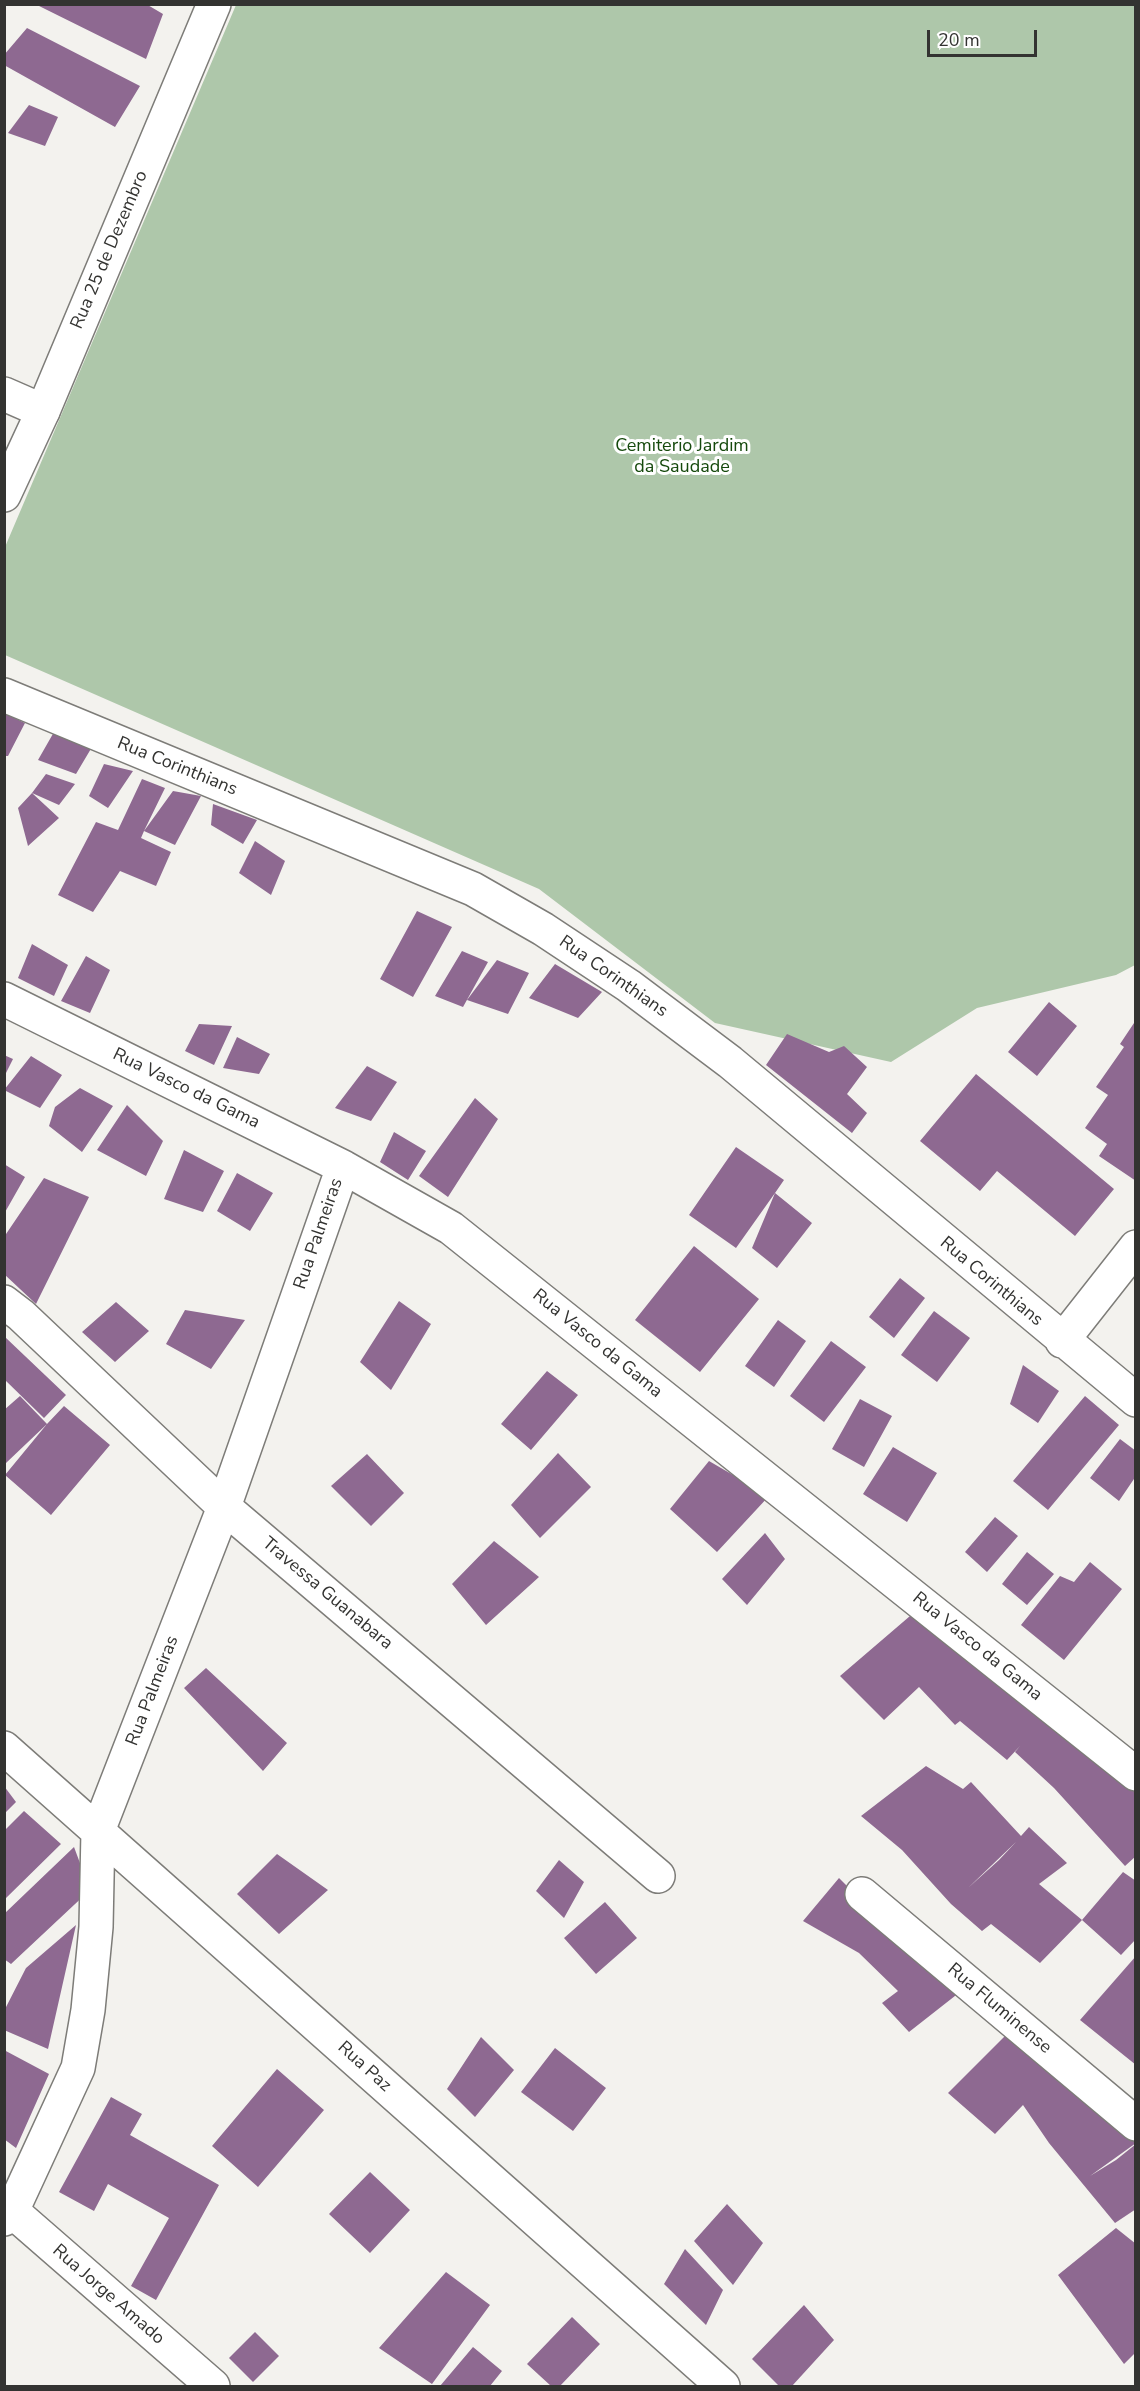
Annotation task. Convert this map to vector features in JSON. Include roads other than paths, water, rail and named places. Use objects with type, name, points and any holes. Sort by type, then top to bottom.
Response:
[{"type":"street","name":"Rua 25 de Dezembro","points":[[4,495],[43,411],[214,4]]},
{"type":"street","points":[[4,394],[43,411]]},
{"type":"street","name":"Rua Corinthians","points":[[4,695],[473,889],[543,929],[629,986],[729,1062],[1062,1341],[1136,1400]]},
{"type":"street","name":"Rua Vasco da Gama","points":[[4,999],[343,1167],[451,1228],[1136,1774]]},
{"type":"street","name":"Rua Palmeiras","points":[[7,2212],[78,2068],[88,2010],[96,1927],[98,1831],[224,1507],[343,1167]]},
{"type":"street","points":[[1062,1341],[1136,1247]]},
{"type":"street","name":"Travessa Guanabara","points":[[4,1302],[21,1315],[224,1507],[658,1876]]},
{"type":"street","name":"Rua Paz","points":[[4,1748],[723,2386]]},
{"type":"street","name":"Rua Fluminense","points":[[862,1894],[1136,2124]]},
{"type":"street","name":"Rua Jorge Amado","points":[[7,2212],[213,2386]]},
{"type":"park label","name":"Cemiterio Jardim da Saudade","points":[[682,457]]}]
